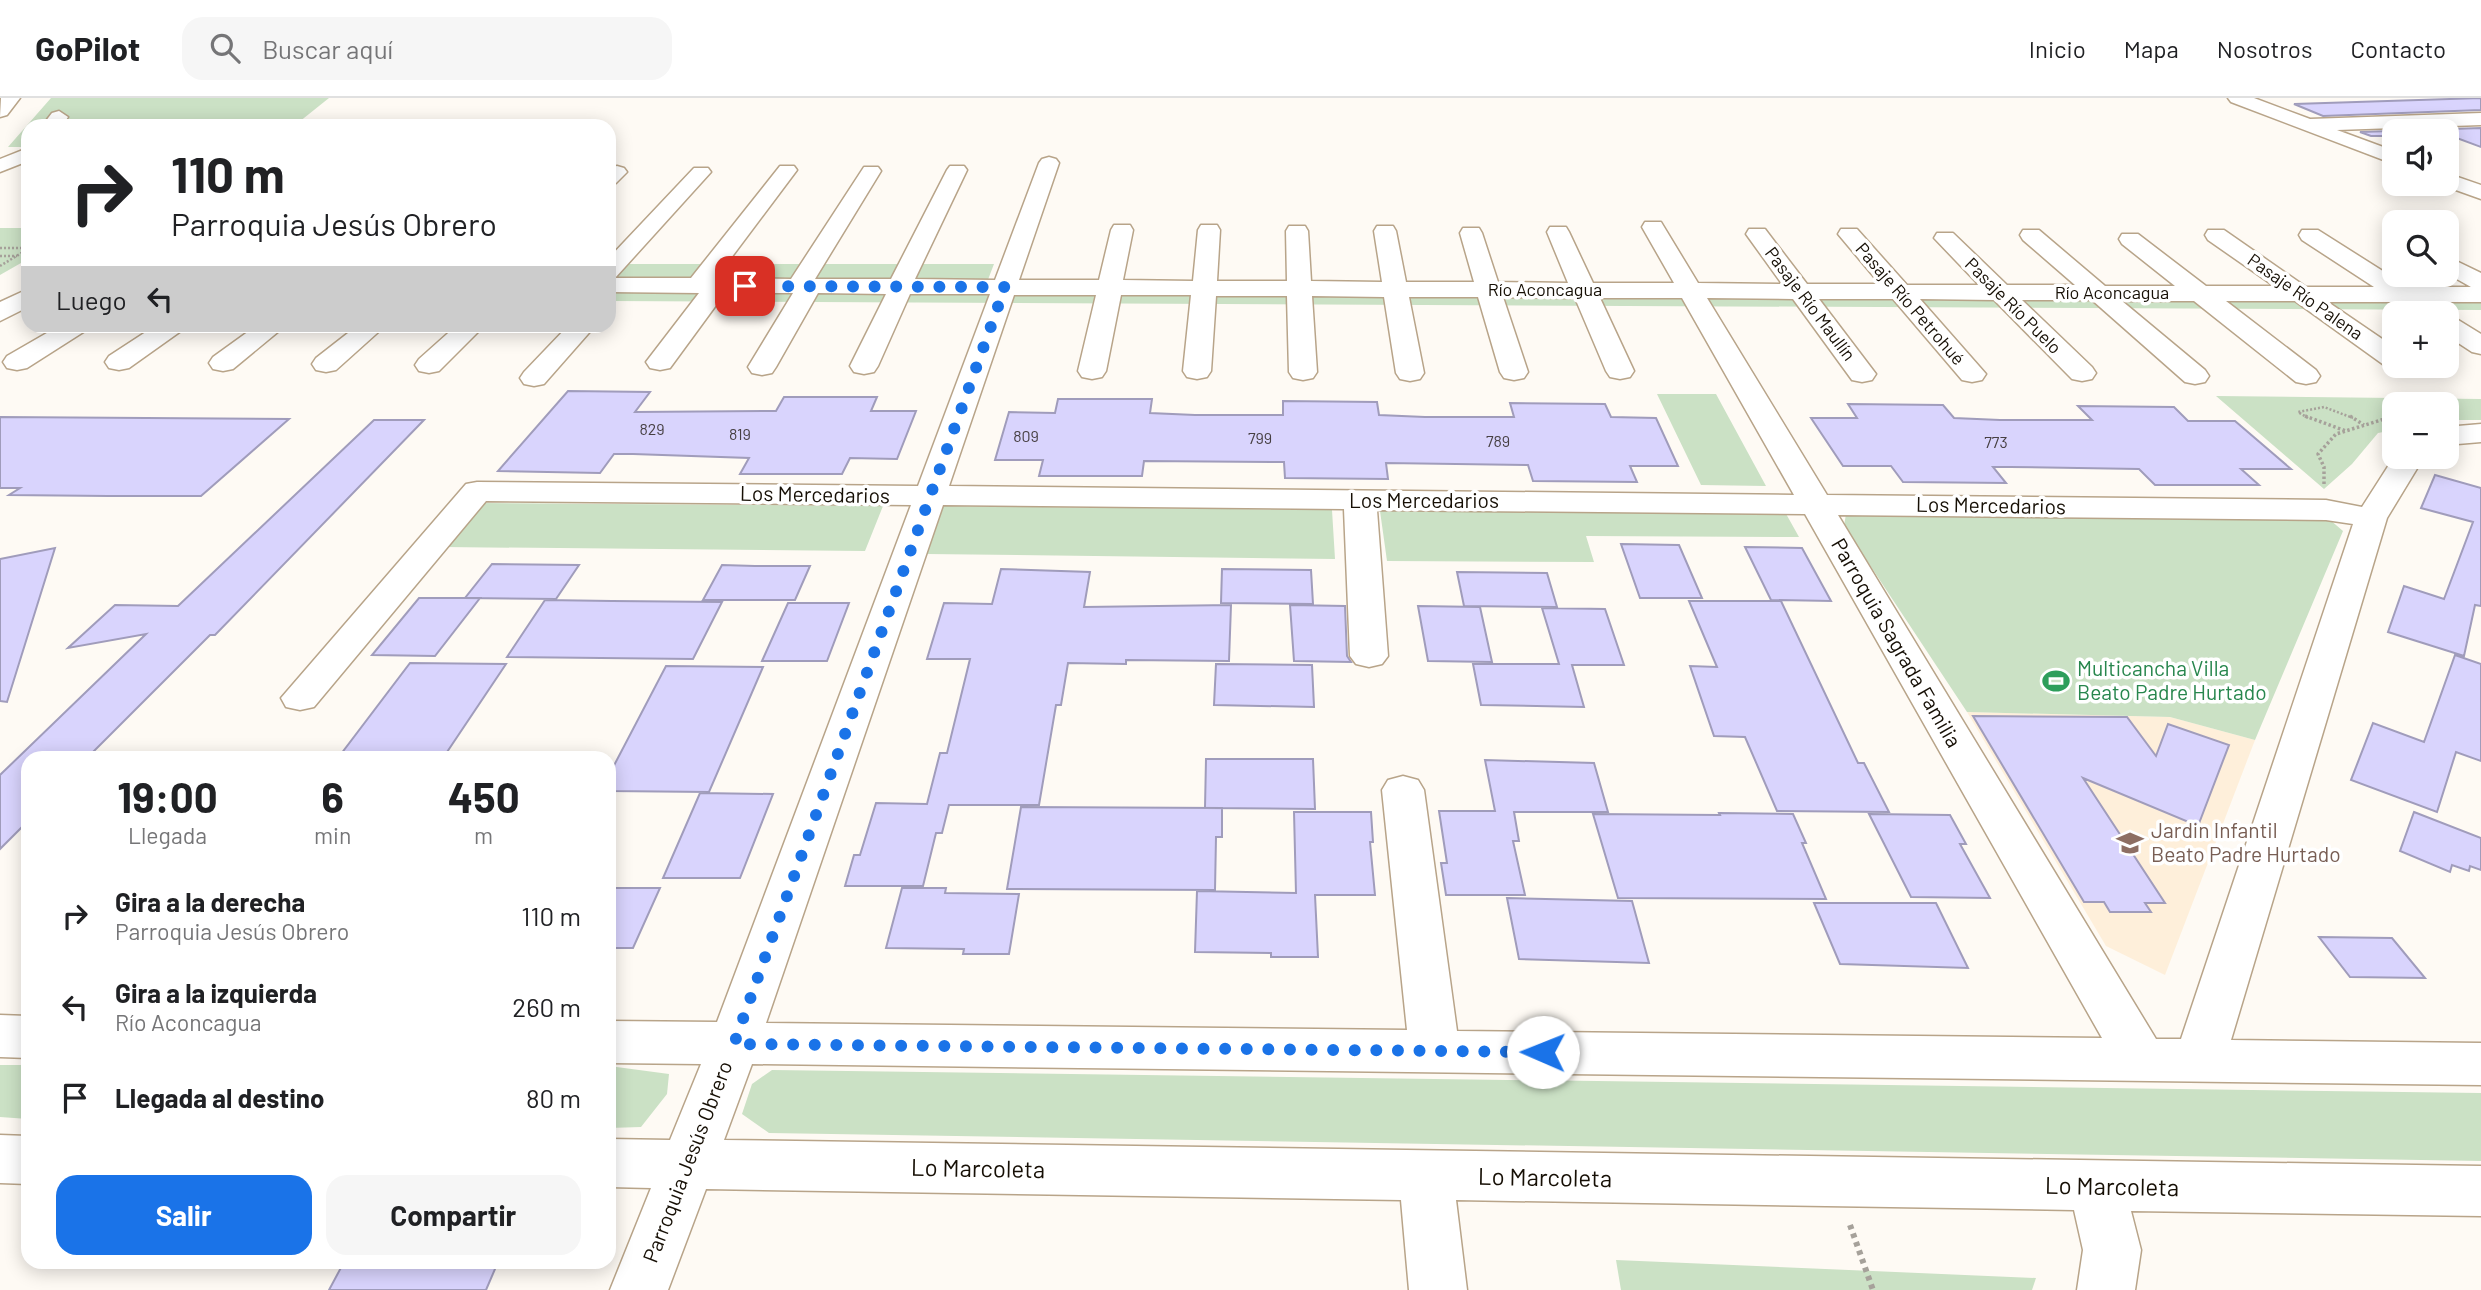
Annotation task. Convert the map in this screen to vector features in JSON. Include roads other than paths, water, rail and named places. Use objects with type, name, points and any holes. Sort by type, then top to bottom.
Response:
[{"type":"street","points":[[0,111],[11,98]]},
{"type":"street","points":[[2238,98],[2382,153]]},
{"type":"street","points":[[2308,125],[2481,119]]},
{"type":"street","points":[[0,166],[21,157]]},
{"type":"street","name":"Parroquia Jesús Obrero","points":[[639,1290],[734,1044],[1049,163]]},
{"type":"street","points":[[2459,165],[2469,165]]},
{"type":"street","points":[[660,362],[708,285],[787,170]]},
{"type":"street","points":[[864,366],[908,265],[957,170]]},
{"type":"street","points":[[762,367],[804,286],[871,171]]},
{"type":"street","points":[[616,278],[701,172]]},
{"type":"street","points":[[2459,184],[2481,193]]},
{"type":"street","name":"Parroquia Sagrada Familia","points":[[1653,227],[2140,1058]]},
{"type":"street","points":[[1092,371],[1122,230]]},
{"type":"street","points":[[1197,371],[1209,230]]},
{"type":"street","points":[[1297,231],[1303,372]]},
{"type":"street","points":[[1385,231],[1410,373]]},
{"type":"street","points":[[1558,232],[1620,371]]},
{"type":"street","points":[[1471,233],[1514,372]]},
{"type":"street","name":"Pasaje Río Maullín","points":[[1757,234],[1862,374]]},
{"type":"street","name":"Pasaje Río Petrohué","points":[[1849,234],[1972,374]]},
{"type":"street","points":[[2031,234],[2195,376]]},
{"type":"street","name":"Pasaje Río Palena","points":[[2216,235],[2382,351]]},
{"type":"street","points":[[2310,235],[2413,301]]},
{"type":"street","name":"Pasaje Río Puelo","points":[[1945,238],[2082,373]]},
{"type":"street","points":[[2130,239],[2306,376]]},
{"type":"street","points":[[2459,270],[2481,283]]},
{"type":"street","name":"Río Aconcagua","points":[[616,284],[2481,295]]},
{"type":"street","points":[[0,313],[21,300]]},
{"type":"street","points":[[2459,332],[2481,346]]},
{"type":"street","points":[[17,362],[65,333]]},
{"type":"street","points":[[119,362],[162,333]]},
{"type":"street","points":[[223,363],[263,333]]},
{"type":"street","points":[[326,364],[364,333]]},
{"type":"street","points":[[429,365],[463,333]]},
{"type":"street","points":[[534,378],[576,333]]},
{"type":"street","points":[[2459,435],[2481,433]]},
{"type":"street","points":[[2200,1059],[2371,518],[2402,469]]},
{"type":"street","name":"Los Mercedarios","points":[[300,698],[477,491],[2326,510],[2371,518]]},
{"type":"street","points":[[1360,500],[1368,656]]},
{"type":"street","points":[[1403,790],[1434,1051]]},
{"type":"street","points":[[616,1042],[2481,1064]]},
{"type":"street","points":[[0,1159],[21,1160]]},
{"type":"street","name":"Lo Marcoleta","points":[[616,1163],[2481,1191]]},
{"type":"street","points":[[1426,1176],[1438,1290]]},
{"type":"street","points":[[2091,1187],[2111,1230],[2114,1251],[2112,1274],[2106,1290]]},
{"type":"place","name":"Multicancha Villa Beato Padre Hurtado","points":[[2056,681]]},
{"type":"place","name":"Jardin Infantil Beato Padre Hurtado","points":[[2130,843]]}]
